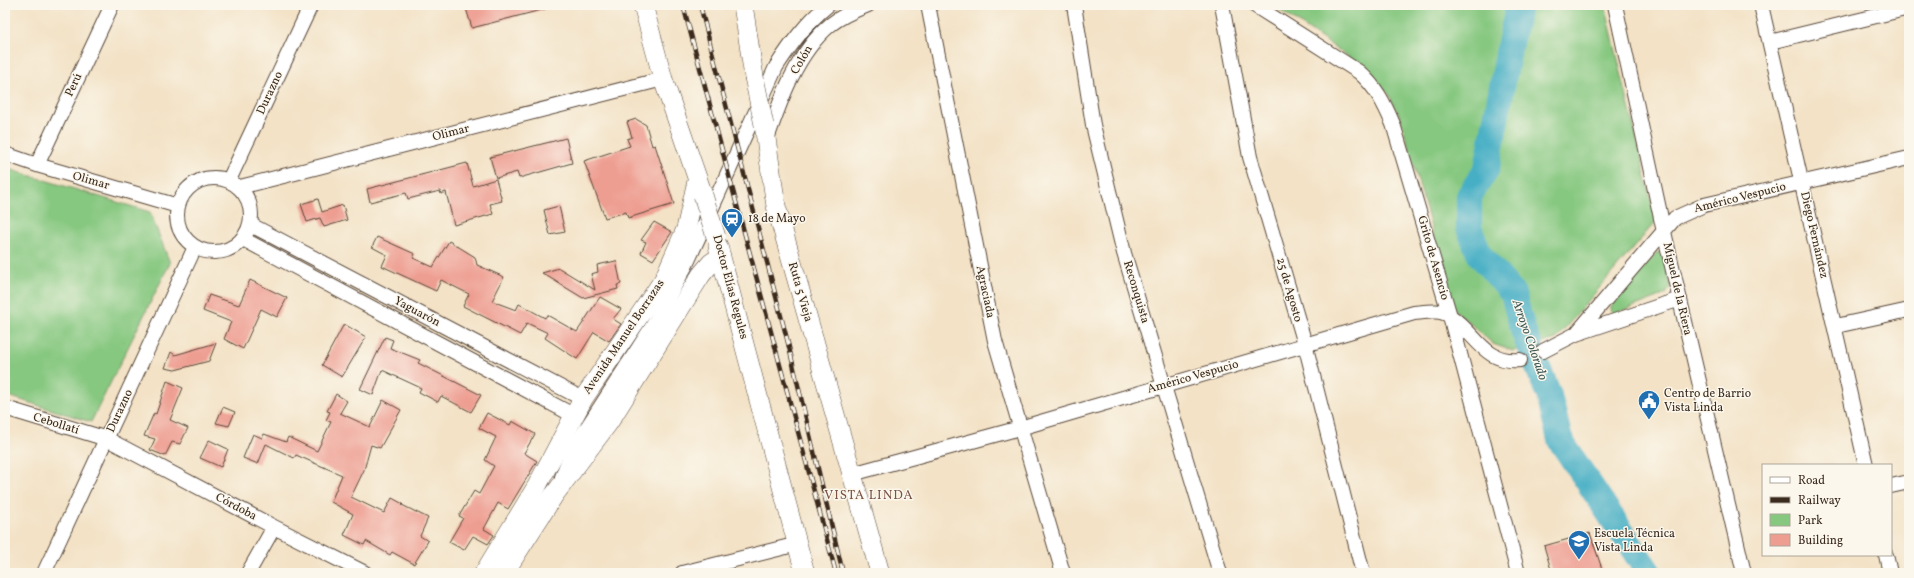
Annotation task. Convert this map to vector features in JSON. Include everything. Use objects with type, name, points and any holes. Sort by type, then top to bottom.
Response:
[{"type":"street","name":"Perú","points":[[36,165],[112,5]]},
{"type":"street","name":"Durazno","points":[[234,184],[310,5]]},
{"type":"street","name":"Doctor Elías Regules","points":[[643,5],[663,79],[716,237],[805,573]]},
{"type":"street","name":"Ruta 5 Vieja","points":[[743,5],[776,206],[880,573]]},
{"type":"street","name":"Colón","points":[[736,153],[776,67],[795,38],[813,18],[828,5]]},
{"type":"street","name":"Colón","points":[[765,133],[810,44],[831,24],[868,5]]},
{"type":"street","name":"Agraciada","points":[[928,5],[995,341],[1063,573]]},
{"type":"street","name":"Reconquista","points":[[1074,5],[1093,125],[1124,253],[1220,573]]},
{"type":"street","name":"25 de Agosto","points":[[1222,5],[1250,157],[1305,344],[1362,573]]},
{"type":"street","name":"Grito de Asencio","points":[[1254,5],[1359,72],[1371,83],[1383,99],[1393,124],[1450,316],[1518,573]]},
{"type":"street","name":"Miguel de la Riera","points":[[1615,5],[1664,232],[1744,573]]},
{"type":"street","name":"Diego Fernández","points":[[1761,5],[1836,326],[1866,464]]},
{"type":"street","points":[[1770,42],[1909,8]]},
{"type":"street","name":"Olimar","points":[[234,184],[663,79]]},
{"type":"street","name":"Avenida Manuel Borrazas","points":[[537,486],[573,448],[656,320],[685,267],[736,153]]},
{"type":"street","name":"Olimar","points":[[5,154],[36,165],[178,206]]},
{"type":"street","name":"Américo Vespucio","points":[[1576,334],[1675,218],[1704,205],[1909,158]]},
{"type":"street","points":[[216,178],[234,184],[248,198],[252,211],[251,225],[243,239],[229,250],[212,253],[195,248],[183,237],[177,222],[178,206],[183,194],[192,185],[204,179],[216,178]]},
{"type":"street","name":"Avenida Manuel Borrazas","points":[[484,573],[537,486],[578,407],[664,279],[686,229],[700,188]]},
{"type":"street","name":"Yaguarón","points":[[251,225],[578,407]]},
{"type":"street","name":"Yaguarón","points":[[243,239],[578,407]]},
{"type":"street","name":"Durazno","points":[[44,573],[195,248]]},
{"type":"street","name":"Avenida Manuel Borrazas","points":[[504,573],[554,495],[609,422],[701,275],[711,263],[721,256]]},
{"type":"street","name":"Américo Vespucio","points":[[1543,351],[1576,334],[1680,299]]},
{"type":"street","points":[[1836,326],[1909,310]]},
{"type":"street","name":"Américo Vespucio","points":[[852,474],[1020,428],[1414,313],[1435,311],[1450,316],[1496,358],[1509,362],[1520,360]]},
{"type":"street","name":"Cebollatí","points":[[5,408],[107,439]]},
{"type":"street","name":"Córdoba","points":[[107,439],[274,527],[366,573]]},
{"type":"street","name":"Avenida Manuel Borrazas","points":[[554,495],[573,448]]},
{"type":"street","points":[[1892,486],[1909,482]]},
{"type":"street","points":[[248,573],[274,527]]},
{"type":"street","points":[[682,573],[798,544]]},
{"type":"street","points":[[1886,556],[1890,573]]},
{"type":"green space","points":[[1272,5],[1605,5],[1656,221],[1556,339],[1513,351],[1493,344],[1454,309],[1400,117],[1388,93],[1370,71]]},
{"type":"green space","points":[[5,168],[150,212],[170,263],[91,422],[5,395]]},
{"type":"green space","points":[[1657,252],[1663,253],[1670,287],[1666,294],[1612,315],[1611,307]]},
{"type":"building","points":[[465,5],[544,5],[545,9],[472,28]]},
{"type":"building","points":[[636,119],[646,125],[652,146],[655,145],[674,204],[628,218],[626,212],[605,218],[584,161],[630,146],[627,139],[632,137],[627,122]]},
{"type":"building","points":[[566,138],[572,163],[519,178],[517,172],[496,178],[490,157]]},
{"type":"building","points":[[467,163],[473,186],[496,179],[502,201],[490,204],[493,214],[454,225],[446,192],[441,194],[440,191],[408,199],[406,193],[370,202],[367,189]]},
{"type":"building","points":[[318,199],[322,212],[343,205],[347,220],[324,227],[320,218],[307,222],[301,204]]},
{"type":"building","points":[[559,206],[565,232],[550,235],[544,210]]},
{"type":"building","points":[[654,222],[672,232],[653,260],[641,253],[646,242],[641,240]]},
{"type":"building","points":[[377,237],[415,254],[413,258],[433,267],[449,241],[475,257],[477,265],[504,277],[492,301],[516,310],[519,304],[545,318],[547,315],[577,332],[600,297],[621,309],[613,319],[621,324],[609,341],[594,332],[577,359],[545,338],[548,333],[527,323],[520,335],[463,306],[469,294],[441,280],[436,291],[382,266],[387,255],[372,247]]},
{"type":"building","points":[[616,261],[621,284],[617,285],[618,289],[583,298],[542,273],[559,268],[595,290],[591,274],[598,272],[597,265]]},
{"type":"building","points":[[250,280],[287,298],[277,317],[261,309],[243,349],[224,339],[231,322],[203,311],[209,295],[239,305]]},
{"type":"building","points":[[344,324],[366,337],[342,377],[322,365]]},
{"type":"building","points":[[385,337],[393,340],[390,348],[420,360],[418,363],[481,395],[471,412],[441,396],[438,402],[419,392],[421,388],[382,370],[373,395],[360,389]]},
{"type":"building","points":[[216,343],[209,361],[175,370],[165,368],[171,352],[175,355]]},
{"type":"building","points":[[167,381],[183,388],[170,420],[188,428],[180,444],[172,442],[165,456],[150,450],[155,439],[144,436],[154,413],[156,414]]},
{"type":"building","points":[[336,394],[347,401],[340,413],[370,427],[383,400],[401,410],[380,448],[371,445],[364,470],[351,497],[384,513],[392,498],[403,504],[402,505],[428,518],[420,536],[428,541],[414,564],[392,552],[390,555],[366,541],[364,545],[344,535],[353,514],[331,502],[342,475],[296,455],[294,458],[266,444],[258,464],[243,458],[253,434],[262,438],[264,434],[286,442],[288,437],[317,451],[331,422],[326,420],[330,412],[327,411]]},
{"type":"building","points":[[223,407],[235,412],[229,426],[216,423]]},
{"type":"building","points":[[487,413],[510,425],[512,421],[535,434],[524,453],[537,461],[508,509],[498,503],[484,529],[494,535],[488,544],[473,536],[464,550],[449,542],[463,518],[459,516],[474,491],[479,494],[494,466],[485,460],[496,437],[479,428]]},
{"type":"building","points":[[209,440],[228,449],[221,467],[200,458]]},
{"type":"building","name":"Escuela Técnica Vista Linda","points":[[1590,533],[1602,569],[1586,573],[1552,573],[1544,546]]},
{"type":"waterway","name":"Arroyo Colorado","points":[[1519,5],[1510,43],[1487,168],[1469,196],[1469,228],[1480,255],[1513,294],[1524,333],[1549,395],[1560,440],[1649,573]]},
{"type":"railway","points":[[683,5],[836,573]]},
{"type":"railway","points":[[700,5],[787,339],[843,573]]},
{"type":"place","name":"18 de Mayo","points":[[732,238]]},
{"type":"place","name":"Centro de Barrio Vista Linda","points":[[1649,420]]},
{"type":"place","name":"Escuela Técnica Vista Linda","points":[[1579,560]]},
{"type":"district","name":"VISTA LINDA","points":[[869,496]]}]
